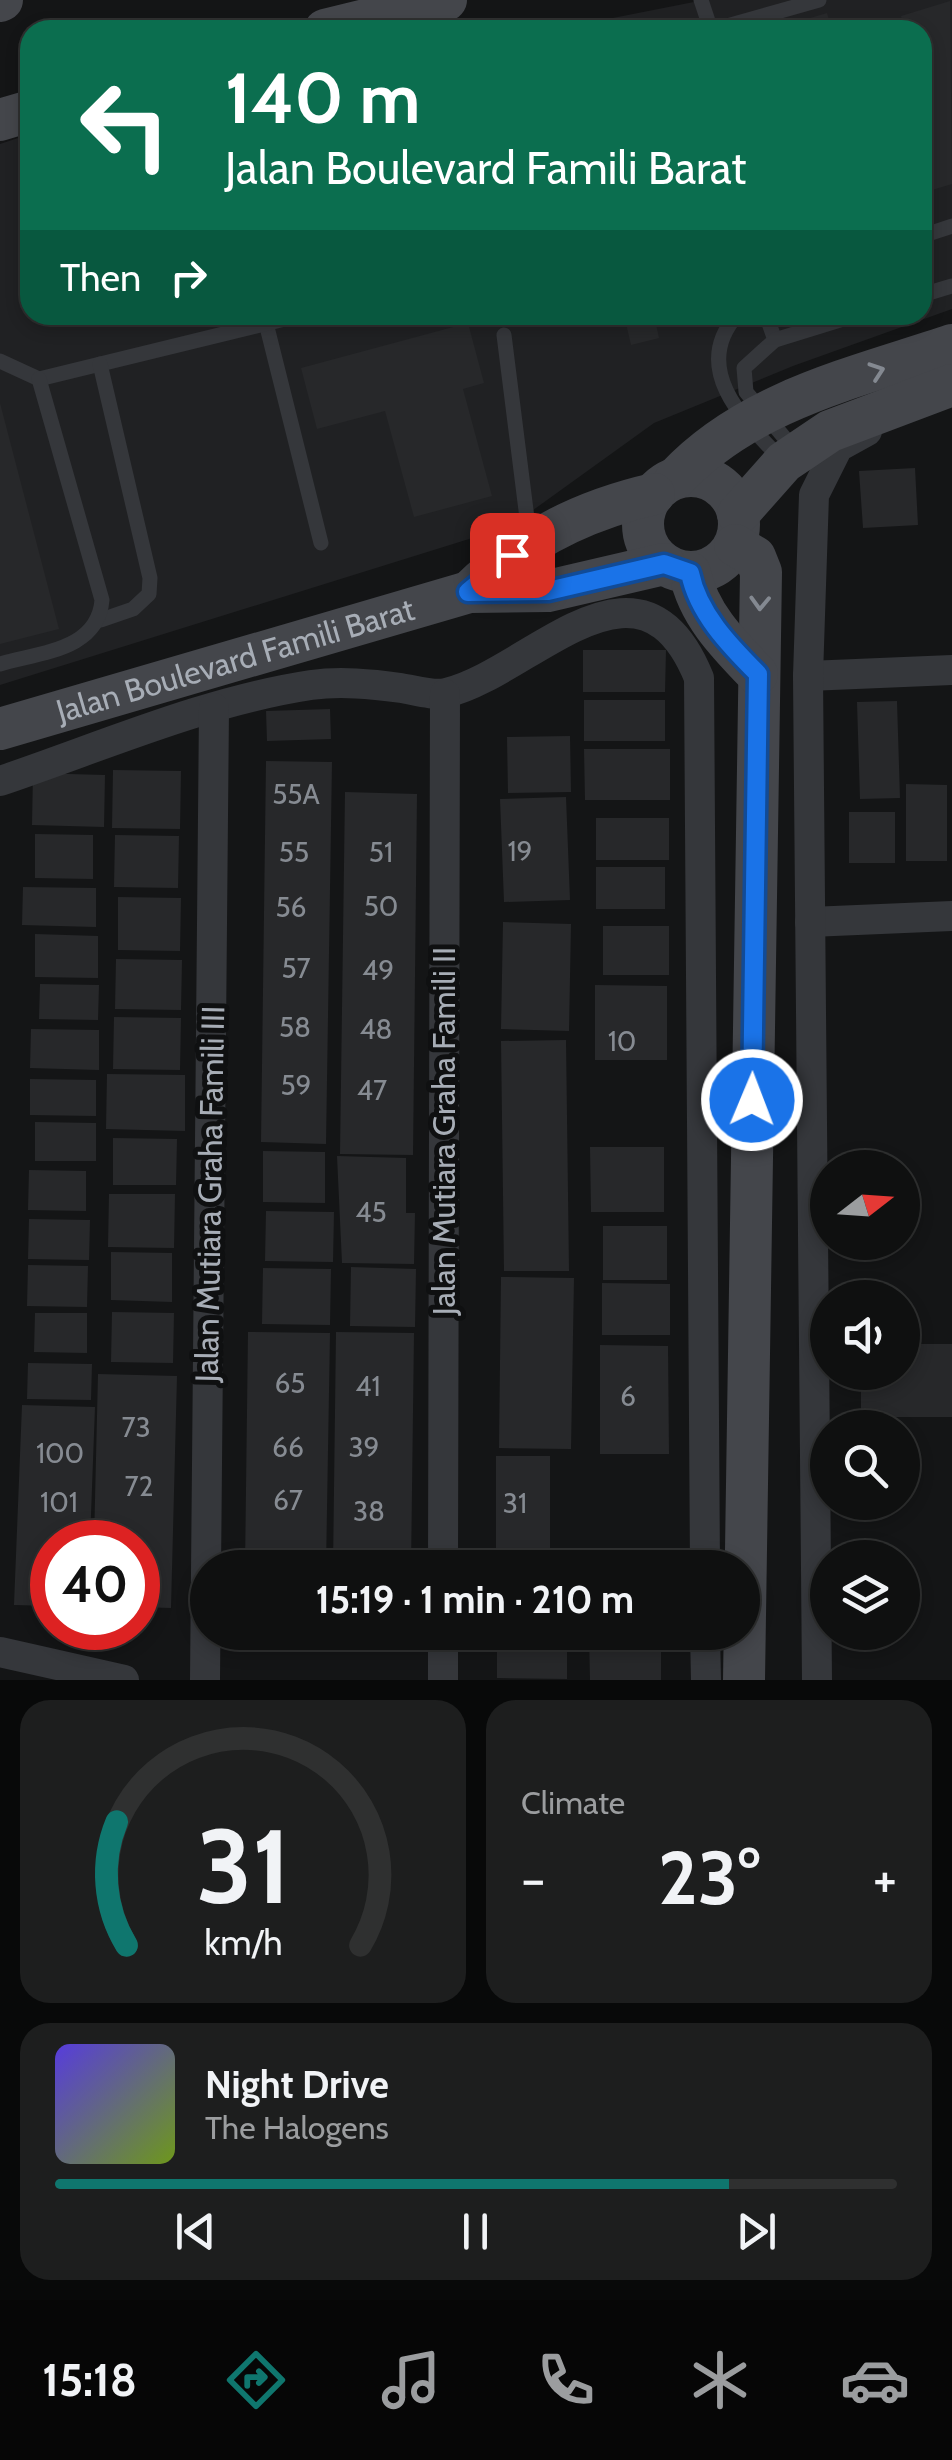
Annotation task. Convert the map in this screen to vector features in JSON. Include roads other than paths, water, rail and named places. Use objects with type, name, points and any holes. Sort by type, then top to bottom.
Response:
[{"type":"street","points":[[366,20],[446,0]]},
{"type":"street","name":"Jalan Boulevard Famili Barat","points":[[468,592],[530,542],[591,512],[665,486],[700,452],[753,417],[952,345]]},
{"type":"street","points":[[677,568],[717,565],[737,529],[790,457],[830,430],[952,386]]},
{"type":"street","points":[[817,1680],[808,676],[814,495],[823,470],[838,447],[859,434],[952,404]]},
{"type":"street","points":[[744,1680],[761,572],[737,529],[720,486],[706,478],[665,486],[645,512],[644,531],[650,550],[677,568],[727,643],[758,674]]},
{"type":"street","name":"Jalan Boulevard Famili Barat","points":[[0,729],[468,592],[548,591],[677,568]]},
{"type":"street","points":[[0,781],[214,708],[310,686],[346,683],[444,694],[576,624],[626,613],[667,628],[685,644],[698,678],[705,1550]]},
{"type":"street","points":[[808,676],[952,670]]},
{"type":"street","name":"Jalan Mutiara Graha Famili II","points":[[443,1550],[444,694]]},
{"type":"street","name":"Jalan Mutiara Graha Famili III","points":[[205,1680],[214,708]]},
{"type":"street","points":[[810,922],[952,916]]},
{"type":"street","points":[[443,1650],[443,1680]]},
{"type":"street","points":[[705,1650],[706,1680]]},
{"type":"street","points":[[0,1652],[124,1680]]},
{"type":"lane","points":[[748,20],[820,0]]},
{"type":"lane","points":[[0,361],[39,379],[258,325]]},
{"type":"lane","points":[[266,325],[321,544]]},
{"type":"lane","points":[[731,325],[719,344],[726,398],[753,417],[790,457]]},
{"type":"lane","points":[[770,325],[775,340]]},
{"type":"lane","points":[[753,417],[744,368],[775,340],[824,325]]},
{"type":"lane","points":[[504,335],[530,542],[548,591]]},
{"type":"lane","points":[[0,664],[85,640],[101,620],[133,610],[149,594],[150,578],[100,364]]},
{"type":"lane","points":[[39,379],[102,600],[101,620]]}]
